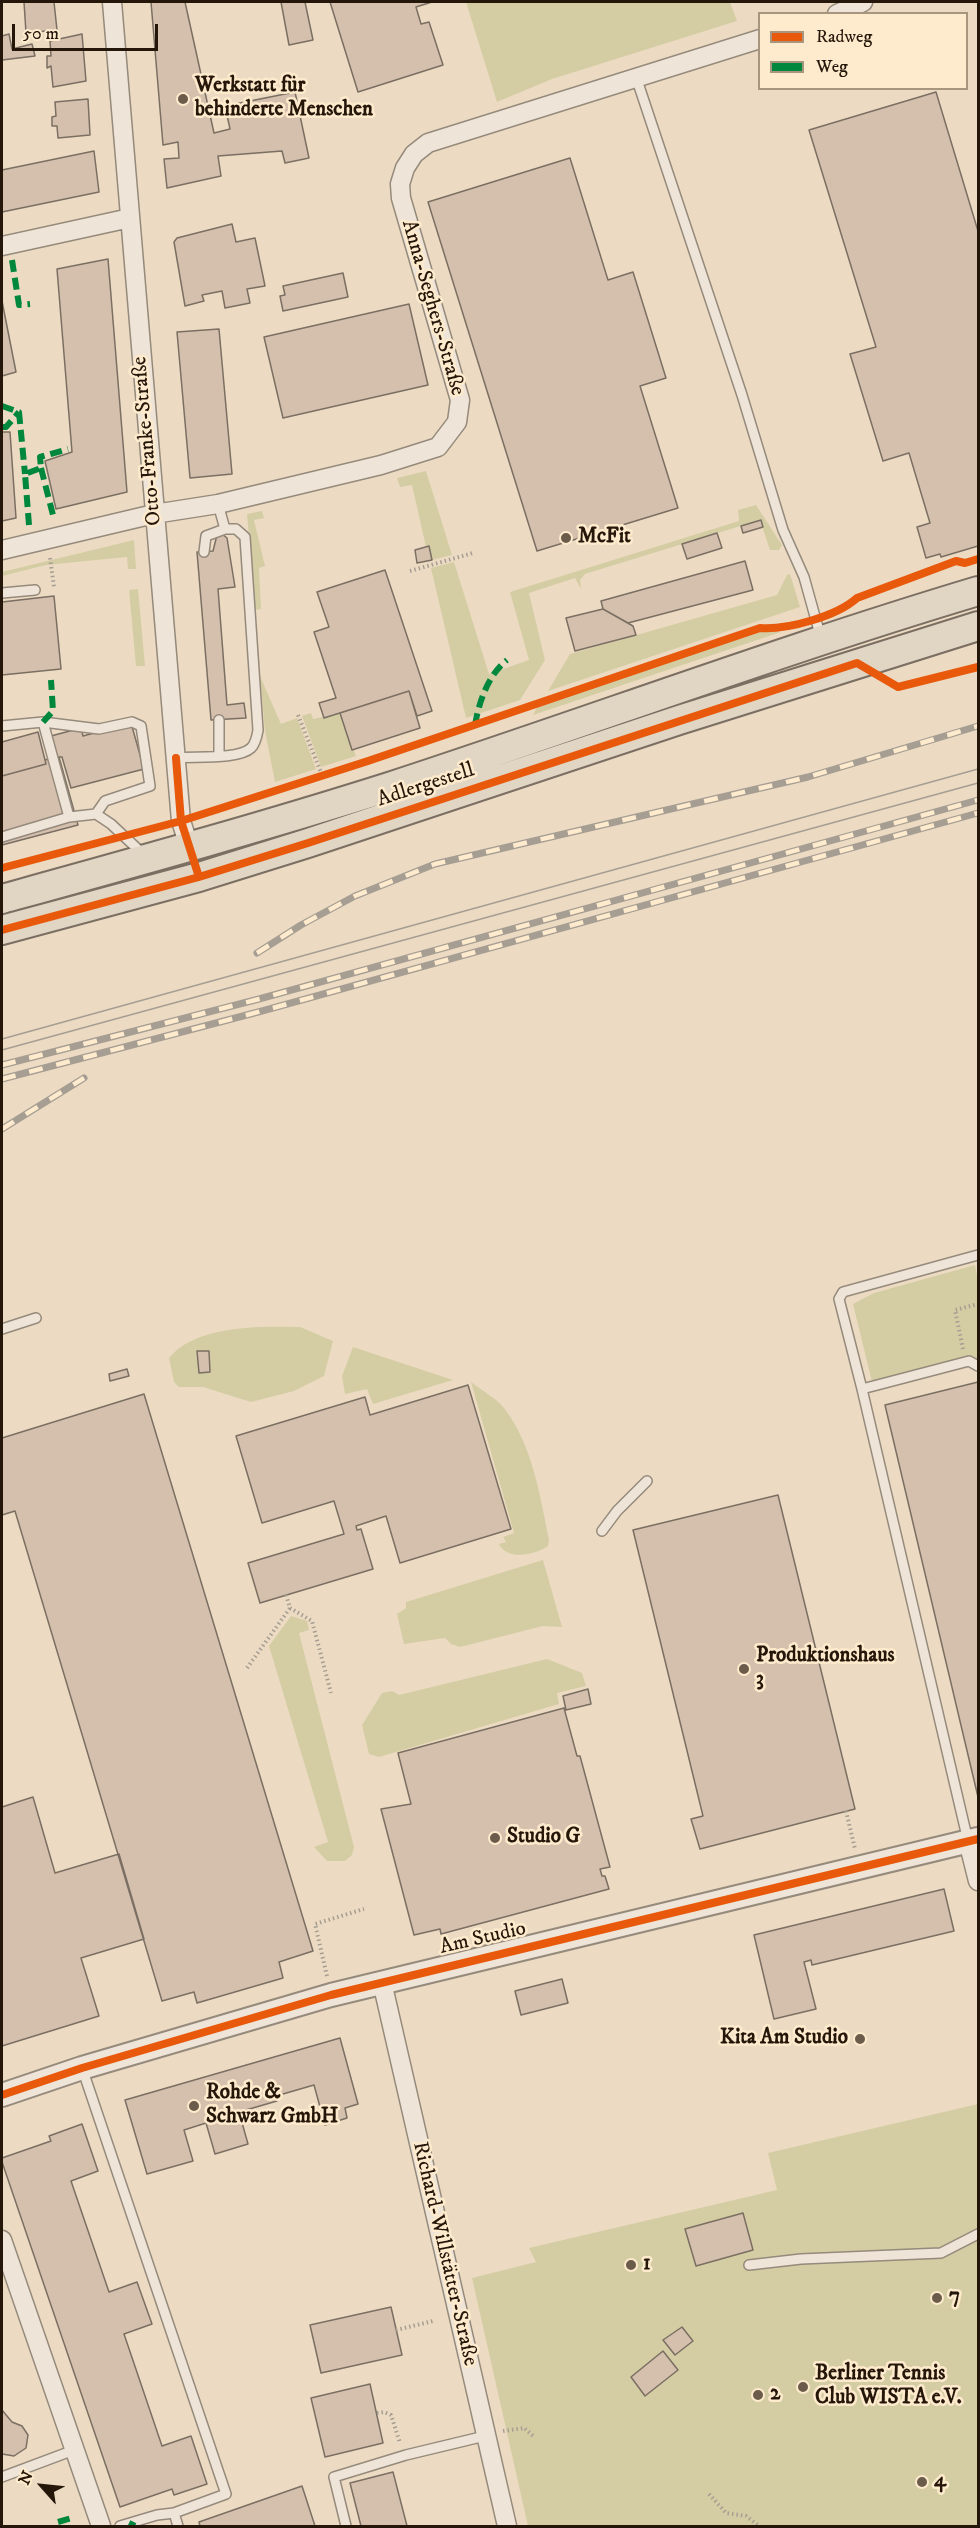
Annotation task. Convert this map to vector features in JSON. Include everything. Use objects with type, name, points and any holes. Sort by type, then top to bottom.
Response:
[{"type":"main road","name":"Adlergestell","points":[[2,899],[190,849],[393,785],[822,640],[978,591]]},
{"type":"main road","points":[[885,620],[895,651]]},
{"type":"main road","name":"Adlergestell","points":[[2,930],[200,877],[472,791],[791,684],[978,626]]},
{"type":"main road","name":"Adlergestell","points":[[791,684],[826,660],[822,640]]},
{"type":"main road","name":"Otto-Franke-Straße","points":[[190,849],[200,877]]},
{"type":"street","name":"Otto-Franke-Straße","points":[[112,2],[181,821],[190,849]]},
{"type":"street","points":[[841,12],[863,2]]},
{"type":"street","name":"Anna-Seghers-Straße","points":[[2,550],[154,514],[218,504],[381,465],[438,447],[457,422],[460,400],[401,198],[400,184],[405,168],[414,154],[428,143],[758,39]]},
{"type":"street","points":[[2,246],[130,218]]},
{"type":"street","points":[[973,1840],[978,1881]]},
{"type":"street","name":"Am Studio","points":[[2,2095],[82,2068],[331,1995],[973,1840]]},
{"type":"street","name":"Richard-Willstätter-Straße","points":[[382,1982],[507,2526]]},
{"type":"street","points":[[2,2240],[101,2526]]},
{"type":"lane","points":[[636,77],[742,395],[783,530],[804,577],[822,640]]},
{"type":"lane","points":[[218,504],[225,529]]},
{"type":"lane","points":[[176,758],[234,755],[250,749],[258,730],[245,537],[236,529],[225,529],[206,536],[203,542],[204,552]]},
{"type":"lane","points":[[2,593],[35,590]]},
{"type":"lane","points":[[219,720],[219,755]]},
{"type":"lane","points":[[43,722],[69,817]]},
{"type":"lane","points":[[2,726],[43,722],[99,729],[132,722],[141,726],[150,786],[105,801],[96,814]]},
{"type":"lane","points":[[2,837],[69,817],[96,814],[111,824],[149,859]]},
{"type":"lane","points":[[973,1840],[839,1299],[843,1292],[978,1256]]},
{"type":"lane","points":[[2,1329],[36,1318]]},
{"type":"lane","points":[[862,1389],[966,1362],[978,1366]]},
{"type":"lane","points":[[602,1531],[617,1511],[647,1481]]},
{"type":"lane","points":[[82,2068],[226,2494],[174,2513],[157,2515],[120,2526]]},
{"type":"lane","points":[[749,2265],[801,2259],[941,2253],[978,2234]]},
{"type":"lane","points":[[346,2526],[334,2477],[406,2455],[485,2436]]},
{"type":"lane","points":[[2,2477],[74,2450]]},
{"type":"lane","points":[[174,2513],[178,2526]]},
{"type":"path","points":[[410,571],[474,553]]},
{"type":"path","points":[[50,558],[54,587]]},
{"type":"path","points":[[298,715],[322,775]]},
{"type":"path","points":[[966,1362],[955,1310],[978,1304]]},
{"type":"path","points":[[286,1595],[290,1608],[312,1621],[331,1693]]},
{"type":"path","points":[[247,1668],[290,1608]]},
{"type":"path","points":[[846,1811],[859,1868]]},
{"type":"path","points":[[331,1995],[315,1924],[364,1909]]},
{"type":"path","points":[[396,2330],[432,2321]]},
{"type":"path","points":[[377,2413],[384,2412],[391,2415],[406,2455]]},
{"type":"path","points":[[485,2436],[524,2428],[533,2436]]},
{"type":"path","points":[[709,2494],[726,2513],[746,2516],[759,2526]]},
{"type":"shaded area","points":[[466,2],[730,2],[737,21],[552,79],[497,102]]},
{"type":"shaded area","points":[[426,471],[452,555],[432,560],[429,547],[426,547],[412,485],[400,487],[397,478]]},
{"type":"shaded area","points":[[756,505],[782,545],[779,550],[770,550],[760,520],[585,574],[580,580],[581,589],[575,578],[529,593],[545,660],[520,700],[466,718],[431,568],[454,562],[489,674],[529,660],[510,592],[739,521],[738,510]]},
{"type":"shaded area","points":[[262,511],[264,518],[254,520],[265,566],[259,568],[261,609],[255,610],[247,514]]},
{"type":"shaded area","points":[[134,540],[136,569],[128,569],[127,557],[46,565],[2,576],[2,572]]},
{"type":"shaded area","points":[[790,574],[800,607],[548,691],[570,654],[777,595],[787,575]]},
{"type":"shaded area","points":[[138,589],[145,666],[136,666],[129,590]]},
{"type":"shaded area","points":[[761,631],[781,632],[533,715],[538,705]]},
{"type":"shaded area","points":[[260,676],[281,724],[297,718],[316,769],[275,782],[265,731]]},
{"type":"shaded area","points":[[311,713],[313,719],[340,713],[356,756],[321,767],[302,716]]},
{"type":"shaded area","points":[[169,864],[172,873],[2,919],[2,910]]},
{"type":"shaded area","points":[[975,1265],[978,1282],[978,1366],[969,1361],[873,1386],[853,1304],[874,1293]]},
{"type":"shaded area","points":[[300,1327],[333,1341],[324,1376],[294,1391],[251,1402],[203,1387],[179,1387],[174,1382],[169,1358],[180,1347],[195,1339],[229,1330]]},
{"type":"shaded area","points":[[353,1347],[453,1380],[373,1404],[367,1389],[345,1394],[342,1376]]},
{"type":"shaded area","points":[[471,1382],[493,1397],[504,1408],[522,1437],[534,1471],[549,1540],[548,1546],[536,1552],[522,1555],[508,1553],[499,1544],[506,1542],[503,1537],[514,1533]]},
{"type":"shaded area","points":[[543,1560],[562,1627],[543,1626],[460,1647],[451,1644],[445,1638],[404,1644],[397,1614],[406,1608],[406,1602]]},
{"type":"shaded area","points":[[291,1616],[307,1621],[309,1630],[299,1633],[354,1847],[352,1855],[345,1861],[327,1861],[314,1847],[328,1842],[269,1646]]},
{"type":"shaded area","points":[[547,1659],[582,1673],[586,1686],[557,1693],[559,1704],[379,1757],[369,1754],[362,1725],[382,1693],[392,1691],[399,1695]]},
{"type":"shaded area","name":"Berliner Tennis Club WISTA e.V.","points":[[978,2104],[978,2526],[528,2526],[472,2278],[536,2262],[529,2248],[777,2190],[768,2153]]},
{"type":"building","points":[[24,2],[54,2],[57,30],[26,33]]},
{"type":"building","name":"Werkstatt für behinderte Menschen","points":[[151,2],[185,2],[214,133],[230,129],[225,106],[295,92],[309,158],[285,163],[282,151],[218,156],[221,176],[167,188],[164,159],[179,158],[178,142],[163,145]]},
{"type":"building","points":[[281,2],[305,2],[313,40],[289,45]]},
{"type":"building","points":[[330,2],[432,2],[416,7],[421,24],[429,22],[443,65],[358,92]]},
{"type":"building","points":[[9,34],[12,49],[32,44],[35,56],[2,60],[2,36]]},
{"type":"building","points":[[82,34],[86,81],[53,87],[51,66],[47,68],[47,56],[51,56],[50,41]]},
{"type":"building","points":[[936,92],[978,231],[978,546],[941,557],[940,554],[926,558],[917,527],[930,523],[909,453],[883,461],[850,354],[876,347],[809,130]]},
{"type":"building","points":[[88,99],[90,135],[58,138],[57,126],[52,126],[52,117],[56,116],[55,102]]},
{"type":"building","points":[[94,151],[99,192],[2,212],[2,170]]},
{"type":"building","points":[[570,158],[608,280],[633,272],[666,378],[640,386],[678,508],[537,551],[428,202]]},
{"type":"building","points":[[232,224],[236,242],[255,238],[265,286],[247,289],[250,303],[225,308],[222,291],[202,295],[204,301],[185,306],[174,242],[177,238]]},
{"type":"building","points":[[108,259],[127,492],[56,509],[45,461],[72,452],[57,269]]},
{"type":"building","points":[[343,273],[348,297],[283,311],[280,296],[285,295],[283,286]]},
{"type":"building","points":[[2,301],[16,372],[2,376]]},
{"type":"building","points":[[409,304],[428,385],[283,418],[264,337]]},
{"type":"building","points":[[219,329],[232,474],[190,478],[177,332]]},
{"type":"building","points":[[2,432],[10,432],[16,518],[2,521]]},
{"type":"building","points":[[761,520],[763,527],[743,533],[741,526]]},
{"type":"building","points":[[717,533],[722,548],[687,559],[682,544]]},
{"type":"building","points":[[222,534],[227,538],[235,587],[218,589],[227,705],[244,703],[246,718],[211,720],[197,552],[213,551],[217,535]]},
{"type":"building","points":[[429,546],[432,560],[417,563],[415,550]]},
{"type":"building","points":[[745,561],[753,590],[628,623],[603,609],[601,601]]},
{"type":"building","points":[[385,570],[432,711],[417,716],[409,691],[324,718],[319,703],[336,698],[314,632],[329,627],[317,592]]},
{"type":"building","points":[[54,596],[61,669],[2,675],[2,602]]},
{"type":"building","points":[[603,609],[633,626],[636,635],[575,651],[566,618]]},
{"type":"building","points":[[409,691],[420,728],[352,750],[340,713]]},
{"type":"building","points":[[131,723],[144,769],[71,788],[62,757],[57,757],[51,736],[81,728],[83,736]]},
{"type":"building","points":[[38,732],[46,764],[2,776],[2,742]]},
{"type":"building","points":[[59,757],[78,825],[2,845],[2,776],[46,764],[45,760]]},
{"type":"building","points":[[197,1351],[209,1351],[210,1372],[199,1373]]},
{"type":"building","points":[[127,1369],[129,1376],[110,1381],[109,1374]]},
{"type":"building","points":[[978,1382],[978,1797],[885,1405]]},
{"type":"building","points":[[468,1385],[511,1529],[400,1563],[386,1516],[356,1526],[357,1530],[361,1529],[373,1569],[260,1603],[248,1563],[344,1534],[334,1501],[262,1523],[236,1436],[365,1397],[370,1415]]},
{"type":"building","points":[[144,1394],[313,1951],[279,1962],[283,1978],[197,2003],[194,1992],[162,2001],[15,1511],[2,1515],[2,1438]]},
{"type":"building","name":"Produktionshaus 3","points":[[778,1495],[855,1809],[700,1849],[691,1819],[703,1816],[633,1530]]},
{"type":"building","points":[[588,1689],[591,1704],[566,1710],[563,1696]]},
{"type":"building","name":"Studio G","points":[[564,1708],[577,1756],[580,1756],[610,1867],[600,1869],[609,1889],[441,1934],[440,1929],[414,1935],[381,1809],[411,1804],[398,1753]]},
{"type":"building","points":[[33,1797],[55,1873],[119,1854],[144,1939],[81,1958],[99,2016],[2,2046],[2,1807]]},
{"type":"building","points":[[944,1889],[954,1931],[812,1965],[811,1960],[804,1962],[816,2009],[774,2019],[754,1935]]},
{"type":"building","points":[[562,1979],[568,2003],[521,2015],[515,1991]]},
{"type":"building","name":"Rohde & Schwarz GmbH","points":[[340,2038],[358,2104],[345,2108],[347,2118],[325,2125],[314,2085],[276,2096],[277,2101],[239,2112],[248,2144],[215,2154],[206,2123],[184,2130],[193,2161],[147,2174],[125,2100]]},
{"type":"building","points":[[82,2124],[98,2171],[71,2181],[109,2292],[137,2282],[152,2324],[124,2334],[162,2446],[191,2436],[207,2484],[174,2495],[172,2489],[120,2507],[2,2162],[2,2158],[51,2141],[49,2136]]},
{"type":"building","points":[[743,2213],[753,2250],[696,2266],[685,2229]]},
{"type":"building","points":[[391,2307],[402,2355],[321,2373],[310,2325]]},
{"type":"building","points":[[682,2327],[693,2341],[675,2355],[663,2340]]},
{"type":"building","points":[[663,2351],[678,2370],[645,2396],[631,2377]]},
{"type":"building","points":[[370,2384],[383,2443],[325,2457],[311,2398]]},
{"type":"building","points":[[2,2410],[12,2422],[22,2426],[28,2435],[26,2448],[14,2456],[2,2454]]},
{"type":"building","points":[[393,2472],[407,2526],[361,2526],[350,2483]]},
{"type":"building","points":[[302,2486],[315,2526],[200,2526],[199,2522]]},
{"type":"tram line","points":[[2,1039],[978,769]]},
{"type":"tram line","points":[[2,1050],[978,783]]},
{"type":"railway","points":[[257,953],[301,925],[355,896],[435,864],[808,777],[978,726]]},
{"type":"railway","points":[[2,1065],[259,999],[978,800]]},
{"type":"railway","points":[[2,1079],[262,1011],[978,813]]},
{"type":"railway","points":[[2,1129],[84,1078]]},
{"type":"marked path","points":[[12,260],[19,305],[30,304]]},
{"type":"marked path","points":[[2,406],[19,412],[25,474]]},
{"type":"marked path","points":[[2,427],[6,427],[19,412]]},
{"type":"marked path","points":[[29,525],[25,474],[41,468],[40,457],[68,449]]},
{"type":"marked path","points":[[41,468],[54,519]]},
{"type":"marked path","points":[[475,725],[485,690],[500,666],[507,660]]},
{"type":"marked path","points":[[43,722],[53,711],[51,680]]},
{"type":"marked path","points":[[58,2522],[72,2518]]},
{"type":"marked path","points":[[129,2523],[135,2526]]},
{"type":"cycle path","points":[[2,868],[181,821],[368,761],[760,628],[784,627],[825,616],[857,598],[956,561],[965,563],[978,559]]},
{"type":"cycle path","points":[[2,930],[199,877],[308,843],[857,663],[898,687],[978,667]]},
{"type":"cycle path","points":[[176,758],[181,821],[199,877]]},
{"type":"cycle path","points":[[2,2095],[82,2068],[331,1995],[978,1839]]},
{"type":"place","name":"Werkstatt für behinderte Menschen","points":[[183,99]]},
{"type":"place","name":"McFit","points":[[566,538]]},
{"type":"place","name":"Produktionshaus 3","points":[[744,1669]]},
{"type":"place","name":"Studio G","points":[[495,1838]]},
{"type":"place","name":"Kita Am Studio","points":[[860,2039]]},
{"type":"place","name":"Rohde & Schwarz GmbH","points":[[194,2106]]},
{"type":"place","name":"1","points":[[631,2265]]},
{"type":"place","name":"7","points":[[937,2298]]},
{"type":"place","name":"Berliner Tennis Club WISTA e.V.","points":[[803,2387]]},
{"type":"place","name":"2","points":[[758,2395]]},
{"type":"place","name":"4","points":[[922,2482]]}]
